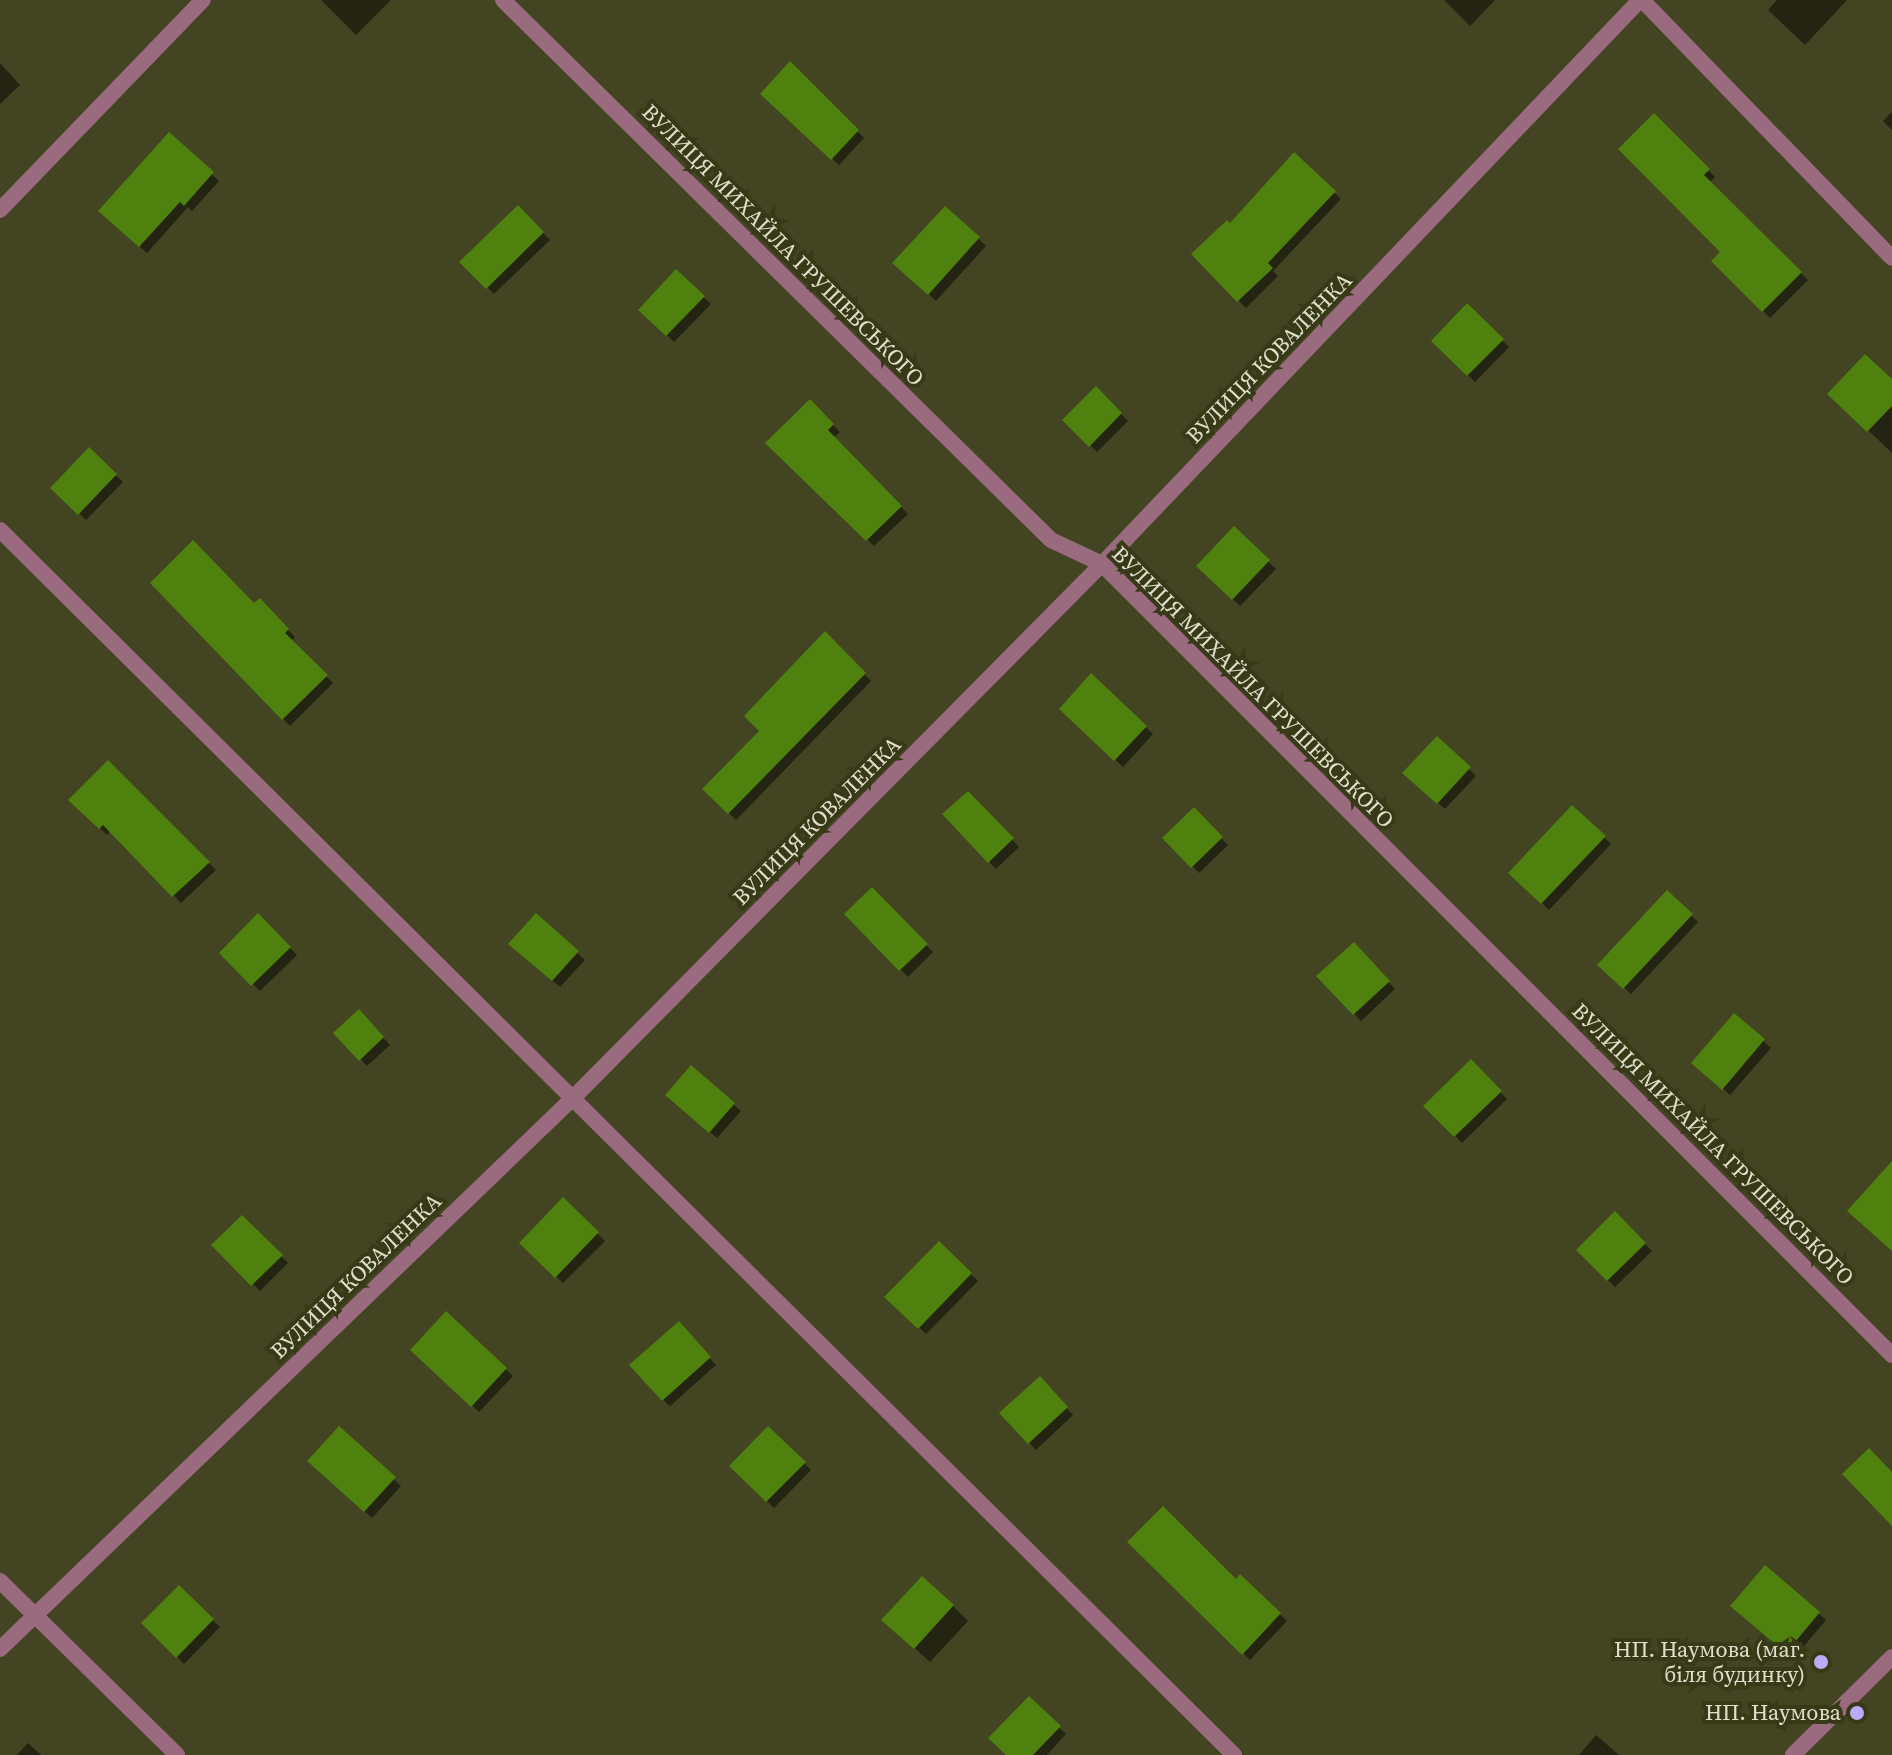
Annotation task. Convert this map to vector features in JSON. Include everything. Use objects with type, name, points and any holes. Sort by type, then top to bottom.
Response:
[{"type":"street","points":[[0,210],[203,0]]},
{"type":"street","name":"ВУЛИЦЯ МИХАЙЛА ГРУШЕВСЬКОГО","points":[[503,0],[1051,540],[1102,564],[1892,1355]]},
{"type":"street","points":[[1641,0],[1892,258]]},
{"type":"street","name":"ВУЛИЦЯ КОВАЛЕНКА","points":[[0,1649],[574,1097],[1102,564],[1641,0]]},
{"type":"street","points":[[0,530],[1234,1755]]},
{"type":"street","points":[[0,1581],[177,1755]]},
{"type":"street","points":[[1793,1755],[1892,1657]]},
{"type":"building","points":[[790,61],[859,130],[831,160],[760,94]]},
{"type":"building","points":[[1654,113],[1710,169],[1704,175],[1802,272],[1762,312],[1711,261],[1720,252],[1618,149]]},
{"type":"building","points":[[169,132],[214,172],[184,206],[180,202],[139,247],[98,211]]},
{"type":"building","points":[[1294,152],[1336,191],[1268,263],[1273,268],[1237,302],[1191,254],[1227,220],[1230,223]]},
{"type":"building","points":[[518,205],[544,232],[486,289],[459,262]]},
{"type":"building","points":[[945,206],[980,237],[928,295],[892,263]]},
{"type":"building","points":[[676,269],[705,296],[666,336],[638,310]]},
{"type":"building","points":[[1467,303],[1504,339],[1467,376],[1431,341]]},
{"type":"building","points":[[1865,354],[1892,379],[1892,406],[1867,432],[1827,394]]},
{"type":"building","points":[[1096,386],[1122,413],[1089,447],[1062,420]]},
{"type":"building","points":[[810,399],[834,424],[828,430],[902,506],[866,541],[765,443]]},
{"type":"building","points":[[89,447],[117,474],[78,515],[50,488]]},
{"type":"building","points":[[1234,526],[1270,560],[1232,600],[1196,566]]},
{"type":"building","points":[[193,540],[254,603],[260,598],[289,629],[285,633],[328,675],[282,720],[150,583]]},
{"type":"building","points":[[825,631],[866,673],[728,814],[702,789],[759,731],[744,716]]},
{"type":"building","points":[[1091,673],[1147,726],[1114,761],[1059,709]]},
{"type":"building","points":[[1437,736],[1471,767],[1437,804],[1402,773]]},
{"type":"building","points":[[108,760],[210,862],[172,897],[103,825],[99,829],[68,800]]},
{"type":"building","points":[[968,791],[1014,838],[988,863],[942,814]]},
{"type":"building","points":[[1572,805],[1606,836],[1541,904],[1508,873]]},
{"type":"building","points":[[1194,807],[1223,837],[1191,868],[1162,838]]},
{"type":"building","points":[[872,887],[928,944],[899,971],[844,914]]},
{"type":"building","points":[[1667,890],[1693,914],[1623,989],[1597,965]]},
{"type":"building","points":[[258,913],[291,947],[251,986],[219,953]]},
{"type":"building","points":[[536,913],[579,951],[552,981],[508,944]]},
{"type":"building","points":[[1354,942],[1390,981],[1353,1015],[1316,976]]},
{"type":"building","points":[[359,1009],[384,1037],[359,1061],[333,1033]]},
{"type":"building","points":[[1734,1013],[1765,1039],[1722,1090],[1691,1063]]},
{"type":"building","points":[[1471,1059],[1502,1091],[1454,1137],[1423,1106]]},
{"type":"building","points":[[691,1065],[735,1103],[709,1133],[665,1095]]},
{"type":"building","points":[[1892,1161],[1892,1251],[1847,1211]]},
{"type":"building","points":[[563,1197],[599,1232],[555,1278],[519,1243]]},
{"type":"building","points":[[1615,1211],[1646,1243],[1607,1281],[1576,1250]]},
{"type":"building","points":[[242,1215],[283,1255],[251,1286],[211,1245]]},
{"type":"building","points":[[939,1241],[972,1273],[918,1329],[884,1297]]},
{"type":"building","points":[[446,1311],[507,1368],[471,1407],[410,1350]]},
{"type":"building","points":[[679,1321],[711,1357],[662,1401],[629,1365]]},
{"type":"building","points":[[1040,1376],[1068,1407],[1028,1444],[999,1413]]},
{"type":"building","points":[[339,1426],[396,1477],[364,1512],[307,1461]]},
{"type":"building","points":[[768,1426],[806,1462],[766,1502],[729,1466]]},
{"type":"building","points":[[1869,1448],[1892,1472],[1892,1526],[1842,1474]]},
{"type":"building","points":[[1163,1506],[1236,1579],[1240,1574],[1281,1613],[1242,1655],[1127,1542]]},
{"type":"building","points":[[1765,1565],[1820,1612],[1786,1653],[1730,1606]]},
{"type":"building","points":[[922,1576],[954,1605],[914,1649],[881,1620]]},
{"type":"building","points":[[179,1585],[214,1619],[176,1658],[141,1623]]},
{"type":"building","points":[[1029,1696],[1061,1726],[1033,1755],[1006,1755],[988,1738]]},
{"type":"place","name":"НП. Наумова (маг. біля будинку)","points":[[1821,1662]]},
{"type":"place","name":"НП. Наумова","points":[[1857,1713]]}]
